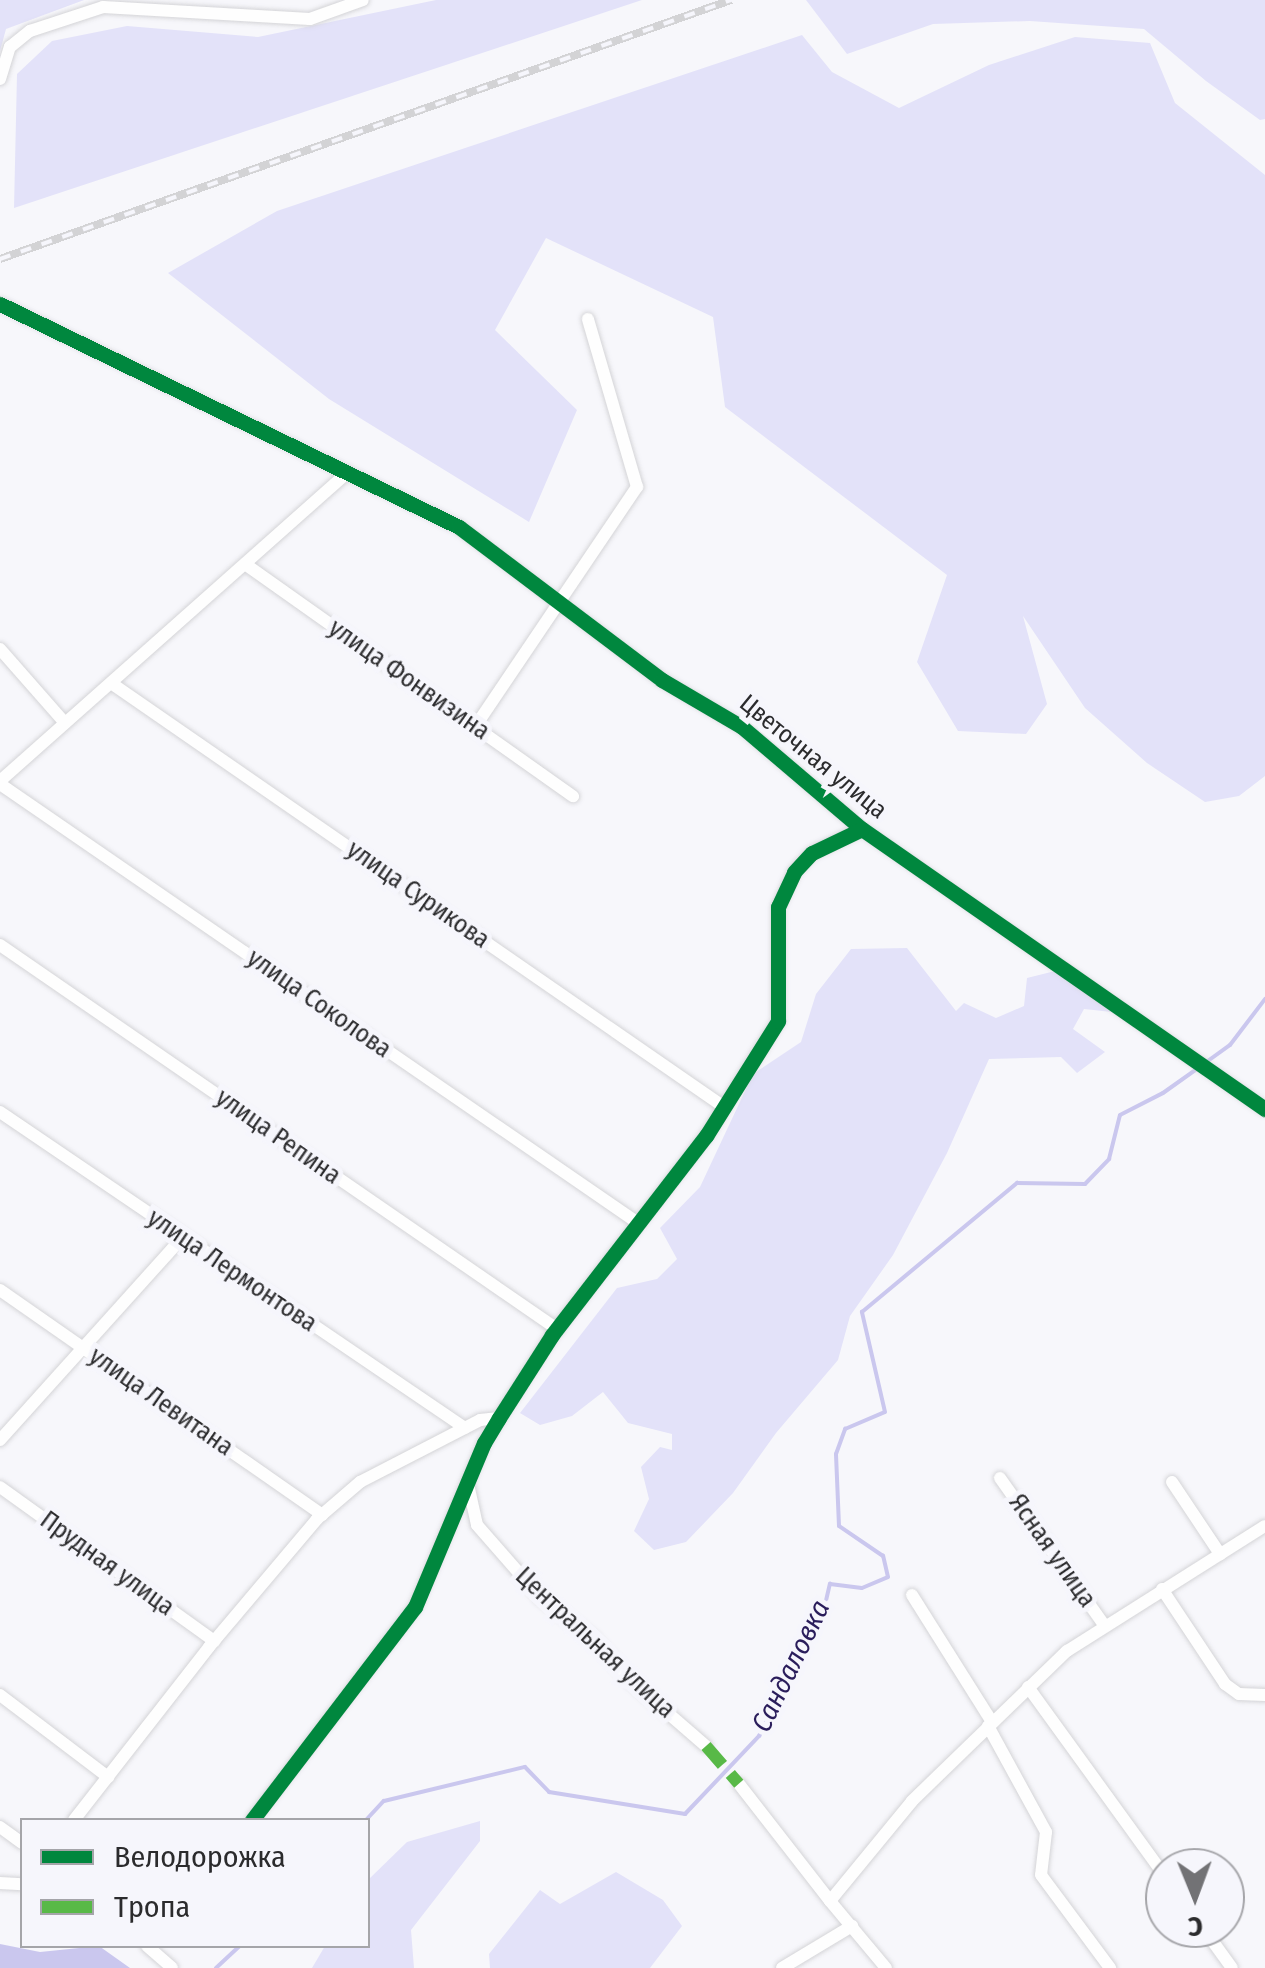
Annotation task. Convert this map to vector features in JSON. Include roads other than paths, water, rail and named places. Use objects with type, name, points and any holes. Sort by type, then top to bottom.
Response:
[{"type":"street","points":[[0,79],[10,48],[30,31],[103,7],[310,19],[363,0]]},
{"type":"street","name":"Цветочная улица","points":[[0,304],[459,526],[662,680],[742,727],[862,830],[1265,1109]]},
{"type":"street","points":[[475,727],[637,486],[588,319]]},
{"type":"street","points":[[0,783],[348,472]]},
{"type":"street","name":"улица Фонвизина","points":[[245,564],[573,796]]},
{"type":"street","points":[[0,649],[65,724]]},
{"type":"street","name":"улица Сурикова","points":[[111,682],[724,1107]]},
{"type":"street","name":"улица Соколова","points":[[0,783],[638,1223]]},
{"type":"street","points":[[255,1818],[347,1691],[416,1608],[468,1482],[500,1418],[557,1329],[724,1107],[778,1021],[778,908],[794,872],[812,853],[862,830]]},
{"type":"street","name":"улица Репина","points":[[0,945],[557,1329]]},
{"type":"street","name":"улица Лермонтова","points":[[0,1112],[465,1428]]},
{"type":"street","points":[[2,1434],[183,1237]]},
{"type":"street","name":"улица Левитана","points":[[0,1290],[322,1515]]},
{"type":"street","points":[[76,1818],[214,1641],[322,1515],[360,1482],[480,1420],[500,1418]]},
{"type":"street","name":"Ясная улица","points":[[1000,1478],[1104,1625]]},
{"type":"street","name":"Центральная улица","points":[[468,1482],[477,1525],[540,1598],[593,1638],[632,1682],[706,1746]]},
{"type":"street","points":[[1172,1482],[1220,1554]]},
{"type":"street","name":"Прудная улица","points":[[0,1486],[214,1641]]},
{"type":"street","points":[[830,1901],[912,1801],[1028,1687],[1104,1625],[1265,1526]]},
{"type":"street","points":[[1162,1589],[1225,1684],[1239,1694],[1265,1695]]},
{"type":"street","points":[[912,1594],[990,1724],[1046,1832],[1041,1875],[1110,1968]]},
{"type":"street","points":[[1028,1687],[1145,1848]]},
{"type":"street","points":[[0,1695],[108,1777]]},
{"type":"street","points":[[739,1784],[790,1856],[886,1968]]},
{"type":"street","points":[[782,1968],[852,1926]]},
{"type":"street","points":[[149,1948],[172,1968]]},
{"type":"water","points":[[0,1944],[40,1952],[102,1948],[130,1968],[0,1968]]},
{"type":"waterway","name":"Сандаловка","points":[[1205,1063],[1230,1045],[1265,999]]},
{"type":"waterway","name":"Сандаловка","points":[[368,1818],[384,1801],[525,1767],[549,1792],[685,1814],[759,1736],[825,1605],[830,1584],[862,1588],[888,1577],[883,1556],[839,1526],[836,1454],[845,1429],[885,1412],[862,1312],[1017,1183],[1085,1184],[1109,1159],[1120,1115],[1163,1093],[1198,1068]]},
{"type":"waterway","name":"Сандаловка","points":[[216,1968],[238,1948]]},
{"type":"railway","points":[[0,259],[731,0]]}]
